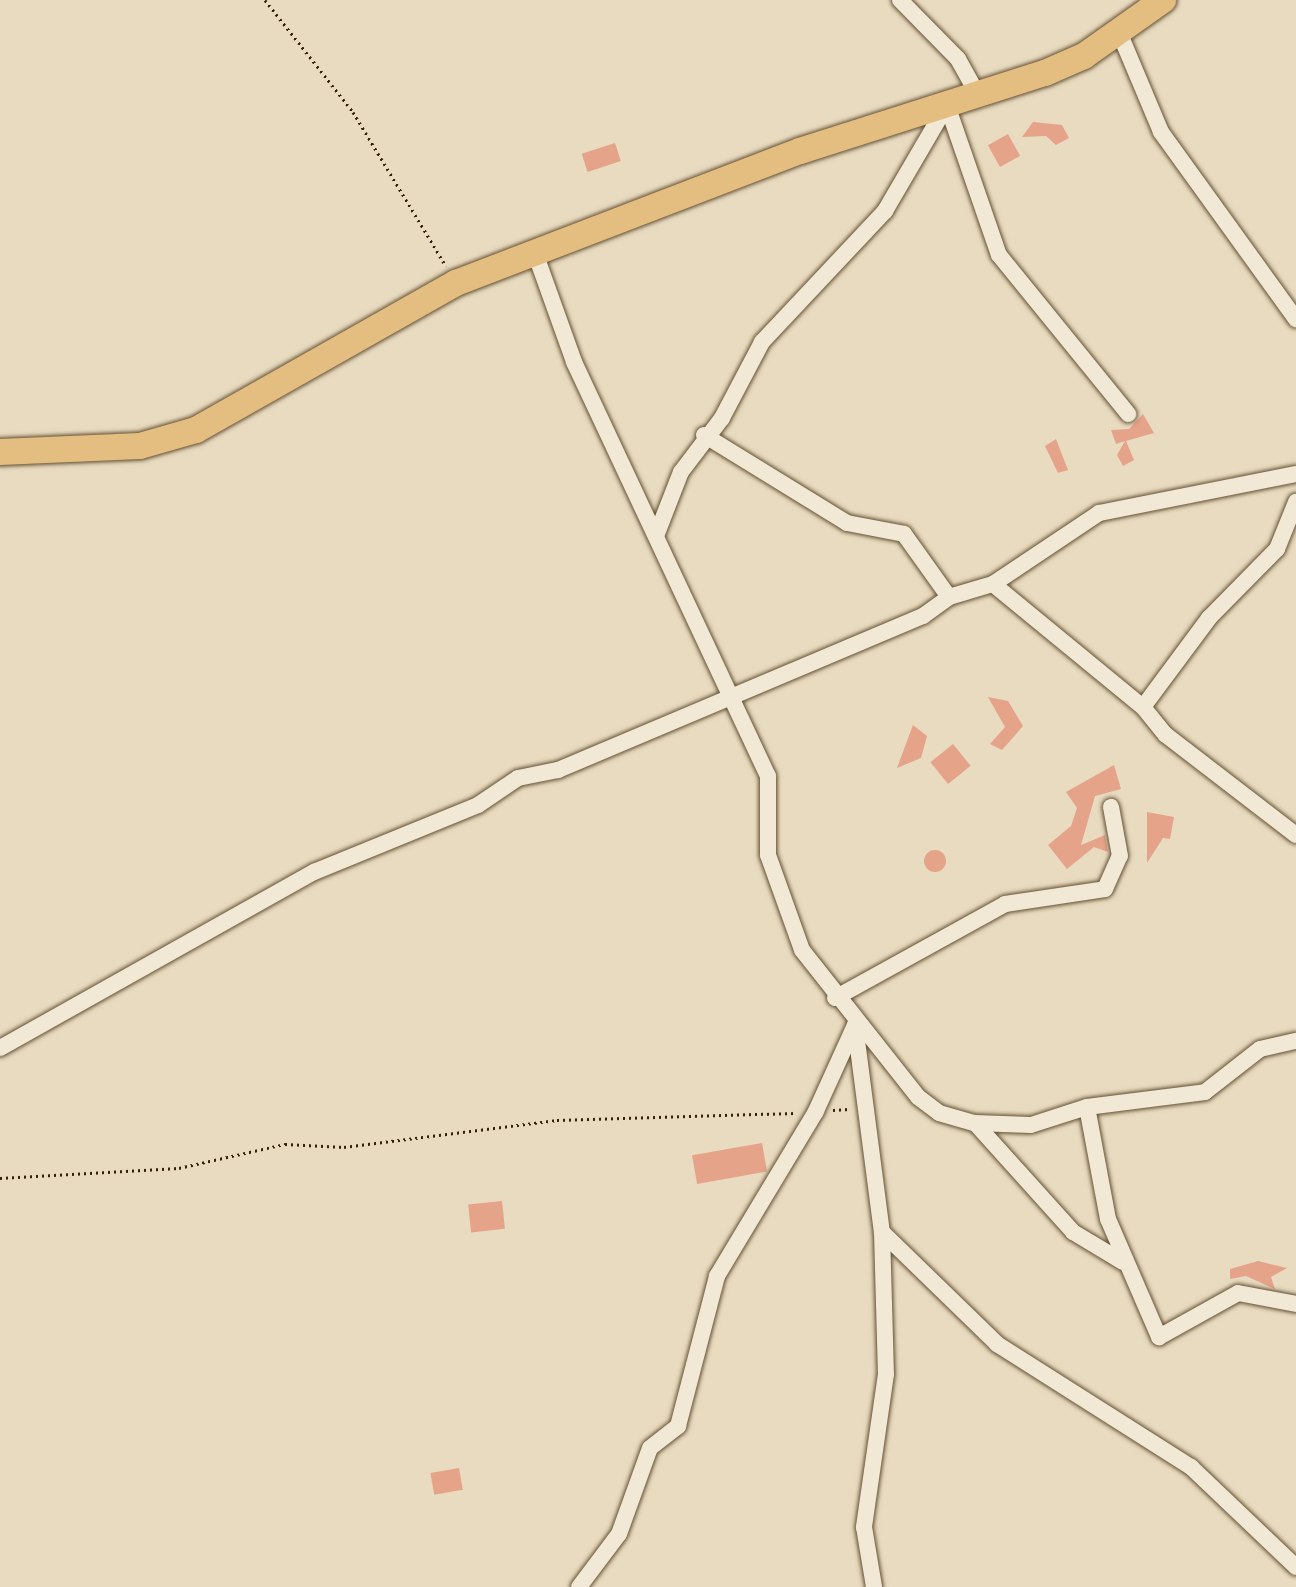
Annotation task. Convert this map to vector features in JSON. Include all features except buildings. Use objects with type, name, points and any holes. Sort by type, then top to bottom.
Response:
[{"type":"main road","points":[[0,452],[140,446],[196,430],[456,283],[534,250],[1071,61],[1163,0]]},
{"type":"street","points":[[900,0],[958,59],[978,95]]},
{"type":"street","points":[[1119,32],[1161,132],[1275,283],[1296,319]]},
{"type":"street","points":[[947,105],[999,255],[1128,414]]},
{"type":"street","points":[[656,538],[660,516],[704,435],[722,418],[762,342],[885,211],[947,105]]},
{"type":"street","points":[[534,250],[574,362],[768,776],[768,855],[802,950],[855,1025],[918,1097],[939,1113],[975,1123],[1031,1125],[1087,1107],[1205,1092],[1260,1049],[1296,1041]]},
{"type":"street","points":[[1275,283],[1296,294]]},
{"type":"street","points":[[704,435],[847,523],[904,534],[949,597]]},
{"type":"street","points":[[0,1048],[314,872],[478,805],[518,778],[558,770],[923,616],[949,597],[993,584],[1099,513],[1296,474]]},
{"type":"street","points":[[1143,707],[1209,618],[1277,549],[1296,502]]},
{"type":"street","points":[[993,584],[1143,707],[1166,735],[1296,835]]},
{"type":"street","points":[[835,998],[1005,904],[1105,889],[1120,856],[1111,807]]},
{"type":"street","points":[[855,1025],[869,1108],[882,1232],[886,1374],[864,1527],[874,1587]]},
{"type":"street","points":[[579,1587],[619,1534],[650,1448],[678,1426],[717,1276],[816,1111],[855,1025]]},
{"type":"street","points":[[1087,1107],[1123,1262],[1159,1337],[1238,1293],[1296,1304]]},
{"type":"street","points":[[975,1123],[1073,1232],[1123,1262]]},
{"type":"street","points":[[882,1232],[997,1344],[1191,1467],[1296,1567]]},
{"type":"path","points":[[265,0],[353,112],[456,283]]},
{"type":"path","points":[[0,1178],[179,1168],[285,1144],[344,1147],[557,1120],[869,1108]]}]
